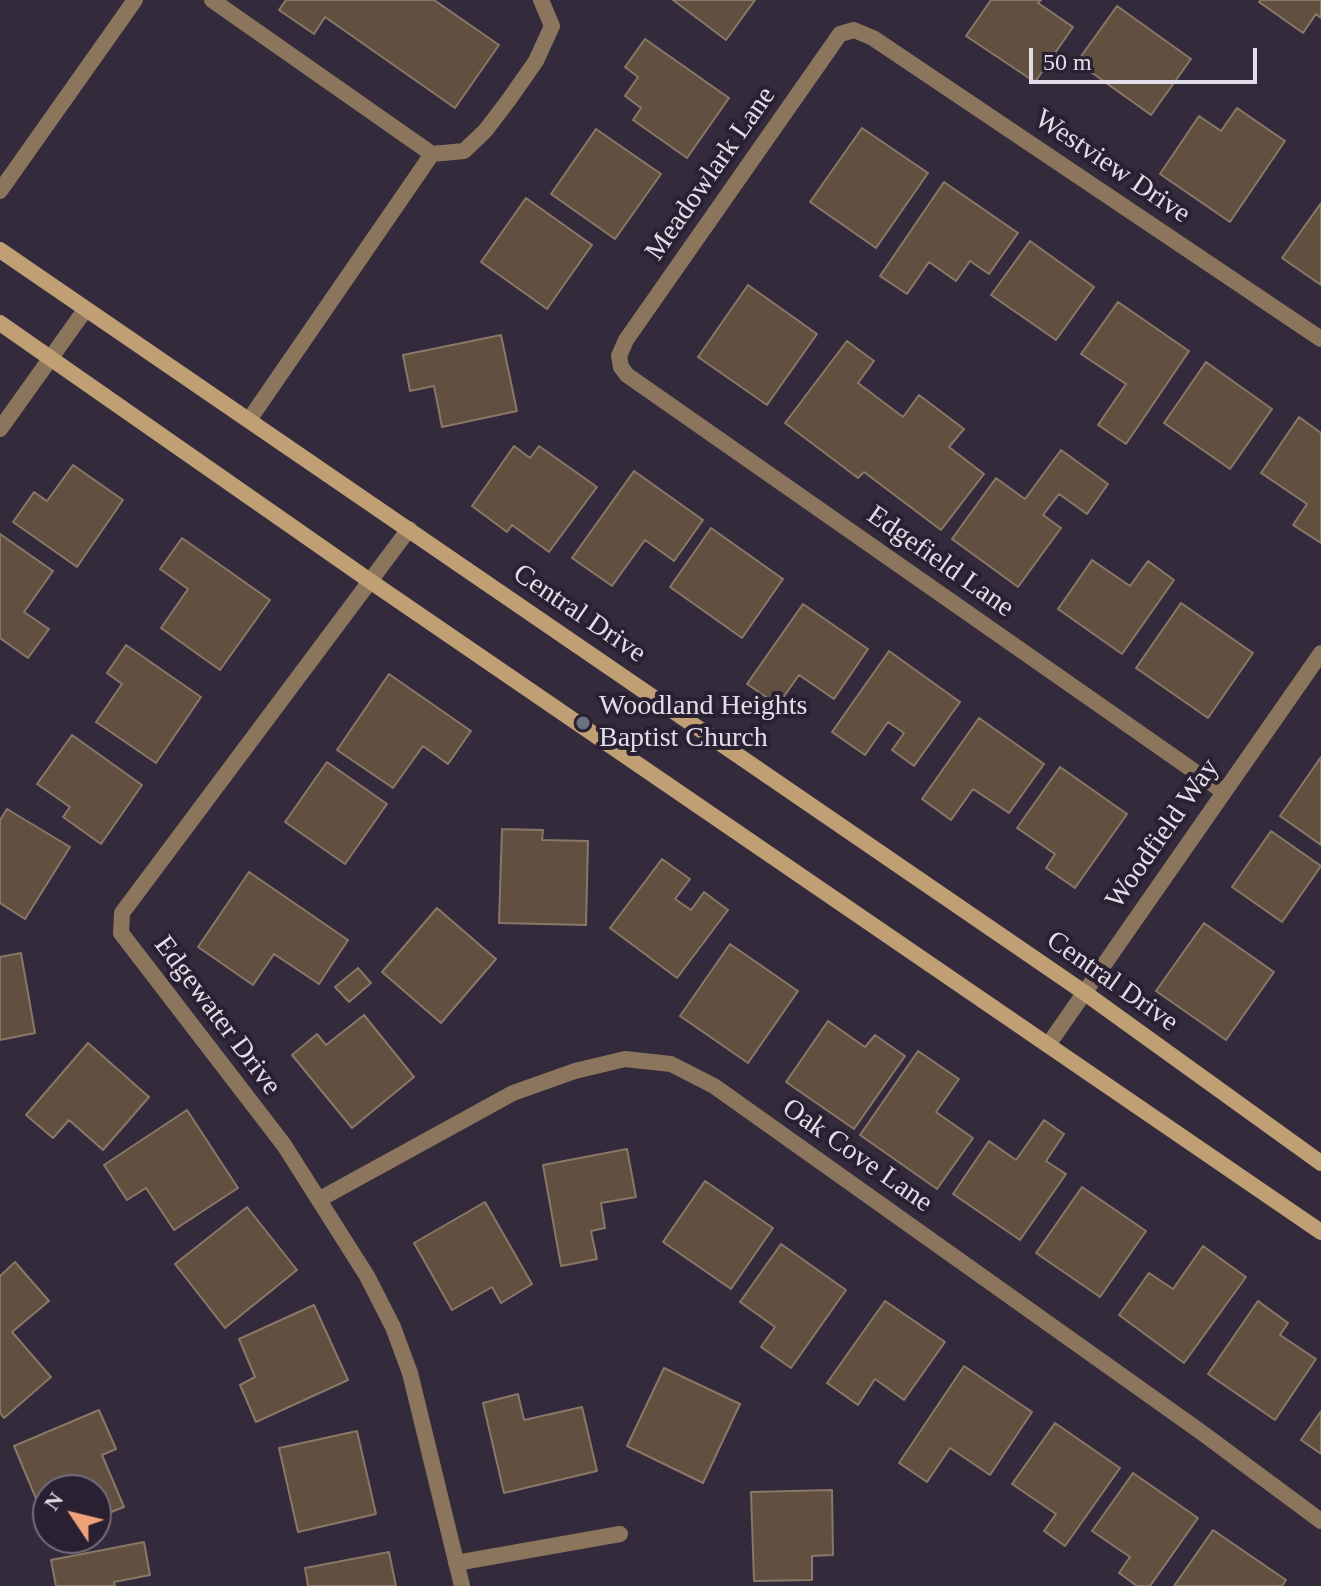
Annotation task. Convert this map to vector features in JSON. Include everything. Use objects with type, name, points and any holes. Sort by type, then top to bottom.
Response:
[{"type":"main road","name":"Central Drive","points":[[0,250],[1085,993],[1321,1163]]},
{"type":"main road","points":[[0,323],[370,581],[1321,1232]]},
{"type":"street","points":[[0,191],[135,0]]},
{"type":"street","points":[[212,0],[432,154],[464,151],[485,131],[515,91],[536,61],[552,26],[541,0]]},
{"type":"street","name":"Meadowlark Lane","points":[[627,375],[621,367],[619,356],[626,340],[840,34],[854,30],[873,38]]},
{"type":"street","name":"Westview Drive","points":[[873,38],[1321,339]]},
{"type":"street","points":[[249,420],[432,154]]},
{"type":"street","points":[[0,429],[85,310]]},
{"type":"street","name":"Edgefield Lane","points":[[627,375],[1224,792]]},
{"type":"street","name":"Edgewater Drive","points":[[409,529],[122,913],[121,933],[284,1145],[367,1276],[393,1327],[410,1373],[462,1586]]},
{"type":"street","name":"Woodfield Way","points":[[1048,1045],[1321,653]]},
{"type":"street","name":"Oak Cove Lane","points":[[320,1199],[513,1093],[575,1071],[625,1059],[671,1064],[714,1086],[1201,1432],[1321,1521]]},
{"type":"street","points":[[456,1563],[620,1534]]},
{"type":"building","points":[[286,0],[434,0],[499,45],[455,108],[325,17],[314,34],[279,10]]},
{"type":"building","points":[[673,0],[755,0],[726,40]]},
{"type":"building","points":[[991,0],[1041,0],[1038,3],[1073,27],[1035,82],[966,36]]},
{"type":"building","points":[[1321,0],[1321,18],[1316,14],[1303,33],[1259,2]]},
{"type":"building","points":[[1117,6],[1191,59],[1151,115],[1077,62]]},
{"type":"building","points":[[645,39],[729,98],[687,158],[633,120],[641,108],[625,96],[638,77],[625,67]]},
{"type":"building","points":[[1237,108],[1285,141],[1230,222],[1160,174],[1199,116],[1221,131]]},
{"type":"building","points":[[862,128],[928,173],[876,248],[810,202]]},
{"type":"building","points":[[596,129],[661,174],[615,239],[551,194]]},
{"type":"building","points":[[944,182],[1018,233],[989,274],[970,261],[956,281],[929,262],[907,294],[880,276]]},
{"type":"building","points":[[526,198],[592,245],[547,309],[481,262]]},
{"type":"building","points":[[1321,203],[1321,285],[1282,258]]},
{"type":"building","points":[[1030,241],[1094,287],[1056,340],[991,295]]},
{"type":"building","points":[[748,285],[817,334],[767,405],[698,357]]},
{"type":"building","points":[[1118,302],[1189,351],[1126,444],[1098,425],[1126,384],[1081,354]]},
{"type":"building","points":[[501,335],[517,411],[442,427],[434,386],[410,391],[403,355]]},
{"type":"building","points":[[847,341],[874,361],[858,383],[903,417],[919,395],[964,429],[949,447],[984,474],[941,530],[864,472],[858,478],[785,423]]},
{"type":"building","points":[[1206,362],[1272,409],[1230,469],[1164,423]]},
{"type":"building","points":[[1299,417],[1321,433],[1321,543],[1293,525],[1307,504],[1261,473]]},
{"type":"building","points":[[514,446],[530,458],[539,446],[597,487],[549,552],[512,525],[507,532],[472,506]]},
{"type":"building","points":[[1061,450],[1108,484],[1087,514],[1059,494],[1043,515],[1061,528],[1018,587],[952,539],[996,478],[1025,499]]},
{"type":"building","points":[[73,465],[123,500],[77,567],[13,522],[34,492],[47,501]]},
{"type":"building","points":[[634,471],[703,520],[674,561],[645,540],[612,586],[572,558]]},
{"type":"building","points":[[711,528],[783,579],[742,638],[670,587]]},
{"type":"building","points":[[0,534],[53,571],[24,612],[49,629],[28,658],[0,638]]},
{"type":"building","points":[[182,538],[270,600],[220,670],[161,628],[188,589],[160,569]]},
{"type":"building","points":[[1092,560],[1130,586],[1148,561],[1174,580],[1122,654],[1058,609]]},
{"type":"building","points":[[1181,603],[1253,653],[1208,718],[1136,668]]},
{"type":"building","points":[[803,604],[868,649],[834,699],[799,675],[778,705],[747,684]]},
{"type":"building","points":[[126,645],[201,697],[156,763],[96,722],[122,684],[107,673]]},
{"type":"building","points":[[889,651],[960,702],[914,766],[892,750],[904,733],[888,722],[865,755],[832,732]]},
{"type":"building","points":[[389,674],[471,731],[448,764],[423,746],[393,788],[337,750]]},
{"type":"building","points":[[979,718],[1044,764],[1009,813],[973,789],[951,820],[922,799]]},
{"type":"building","points":[[72,735],[142,785],[101,844],[63,817],[70,807],[37,784]]},
{"type":"building","points":[[1321,757],[1321,845],[1280,816]]},
{"type":"building","points":[[327,762],[387,804],[345,864],[285,822]]},
{"type":"building","points":[[1060,767],[1127,814],[1075,888],[1046,868],[1055,854],[1017,828]]},
{"type":"building","points":[[7,809],[70,847],[25,919],[0,903],[0,820]]},
{"type":"building","points":[[502,829],[543,830],[542,840],[588,841],[586,925],[499,923]]},
{"type":"building","points":[[1271,831],[1321,866],[1282,922],[1232,887]]},
{"type":"building","points":[[662,859],[690,879],[675,899],[691,910],[704,892],[728,910],[677,978],[610,928]]},
{"type":"building","points":[[249,872],[348,940],[319,984],[274,954],[253,985],[198,947]]},
{"type":"building","points":[[437,908],[496,959],[441,1023],[382,972]]},
{"type":"building","points":[[1204,923],[1274,972],[1226,1040],[1156,991]]},
{"type":"building","points":[[730,944],[798,991],[748,1063],[680,1016]]},
{"type":"building","points":[[21,953],[35,1033],[0,1040],[0,957]]},
{"type":"building","points":[[358,968],[371,983],[349,1002],[335,987]]},
{"type":"building","points":[[364,1015],[414,1077],[352,1128],[292,1055],[317,1034],[326,1045]]},
{"type":"building","points":[[828,1021],[865,1047],[875,1035],[905,1056],[854,1129],[786,1082]]},
{"type":"building","points":[[88,1043],[149,1097],[103,1150],[69,1120],[53,1138],[26,1115]]},
{"type":"building","points":[[918,1051],[959,1079],[936,1112],[973,1138],[937,1189],[860,1135]]},
{"type":"building","points":[[187,1110],[238,1188],[174,1230],[146,1188],[127,1200],[104,1165]]},
{"type":"building","points":[[1044,1120],[1064,1134],[1046,1161],[1066,1174],[1020,1240],[953,1194],[989,1141],[1016,1160]]},
{"type":"building","points":[[627,1149],[636,1197],[601,1203],[605,1228],[591,1231],[597,1259],[561,1266],[543,1165]]},
{"type":"building","points":[[705,1181],[773,1228],[731,1289],[663,1242]]},
{"type":"building","points":[[1082,1187],[1146,1231],[1100,1297],[1036,1253]]},
{"type":"building","points":[[485,1202],[532,1284],[501,1303],[492,1287],[452,1310],[414,1243]]},
{"type":"building","points":[[247,1207],[297,1270],[225,1328],[175,1264]]},
{"type":"building","points":[[781,1244],[846,1290],[791,1368],[761,1347],[775,1327],[740,1302]]},
{"type":"building","points":[[1203,1246],[1246,1277],[1184,1363],[1119,1315],[1149,1273],[1173,1289]]},
{"type":"building","points":[[15,1262],[49,1301],[12,1332],[51,1377],[4,1418],[0,1413],[0,1276]]},
{"type":"building","points":[[885,1301],[945,1342],[904,1400],[875,1379],[858,1405],[827,1383]]},
{"type":"building","points":[[1258,1301],[1288,1323],[1280,1335],[1316,1359],[1275,1420],[1208,1374]]},
{"type":"building","points":[[314,1305],[348,1380],[256,1422],[240,1385],[255,1377],[239,1339]]},
{"type":"building","points":[[964,1366],[1032,1412],[990,1475],[950,1448],[927,1482],[899,1463]]},
{"type":"building","points":[[664,1368],[740,1404],[703,1483],[627,1446]]},
{"type":"building","points":[[518,1394],[524,1420],[582,1407],[597,1471],[504,1493],[483,1403]]},
{"type":"building","points":[[99,1410],[116,1449],[102,1455],[110,1474],[32,1474],[32,1489],[14,1446]]},
{"type":"building","points":[[1321,1411],[1321,1454],[1301,1440]]},
{"type":"building","points":[[1055,1423],[1120,1468],[1065,1546],[1044,1531],[1056,1514],[1012,1484]]},
{"type":"building","points":[[357,1431],[376,1514],[298,1532],[279,1448]]},
{"type":"building","points":[[1133,1473],[1198,1518],[1150,1586],[1137,1586],[1119,1573],[1130,1557],[1092,1531]]},
{"type":"building","points":[[112,1479],[124,1507],[112,1512]]},
{"type":"building","points":[[832,1490],[833,1555],[812,1556],[812,1580],[754,1581],[751,1492]]},
{"type":"building","points":[[1213,1530],[1286,1580],[1282,1586],[1174,1586]]},
{"type":"building","points":[[144,1542],[150,1575],[114,1582],[115,1586],[56,1586],[51,1560],[82,1554],[112,1554],[112,1548]]},
{"type":"building","points":[[389,1552],[396,1586],[308,1586],[305,1568]]},
{"type":"place","name":"Woodland Heights Baptist Church","points":[[583,723]]}]
